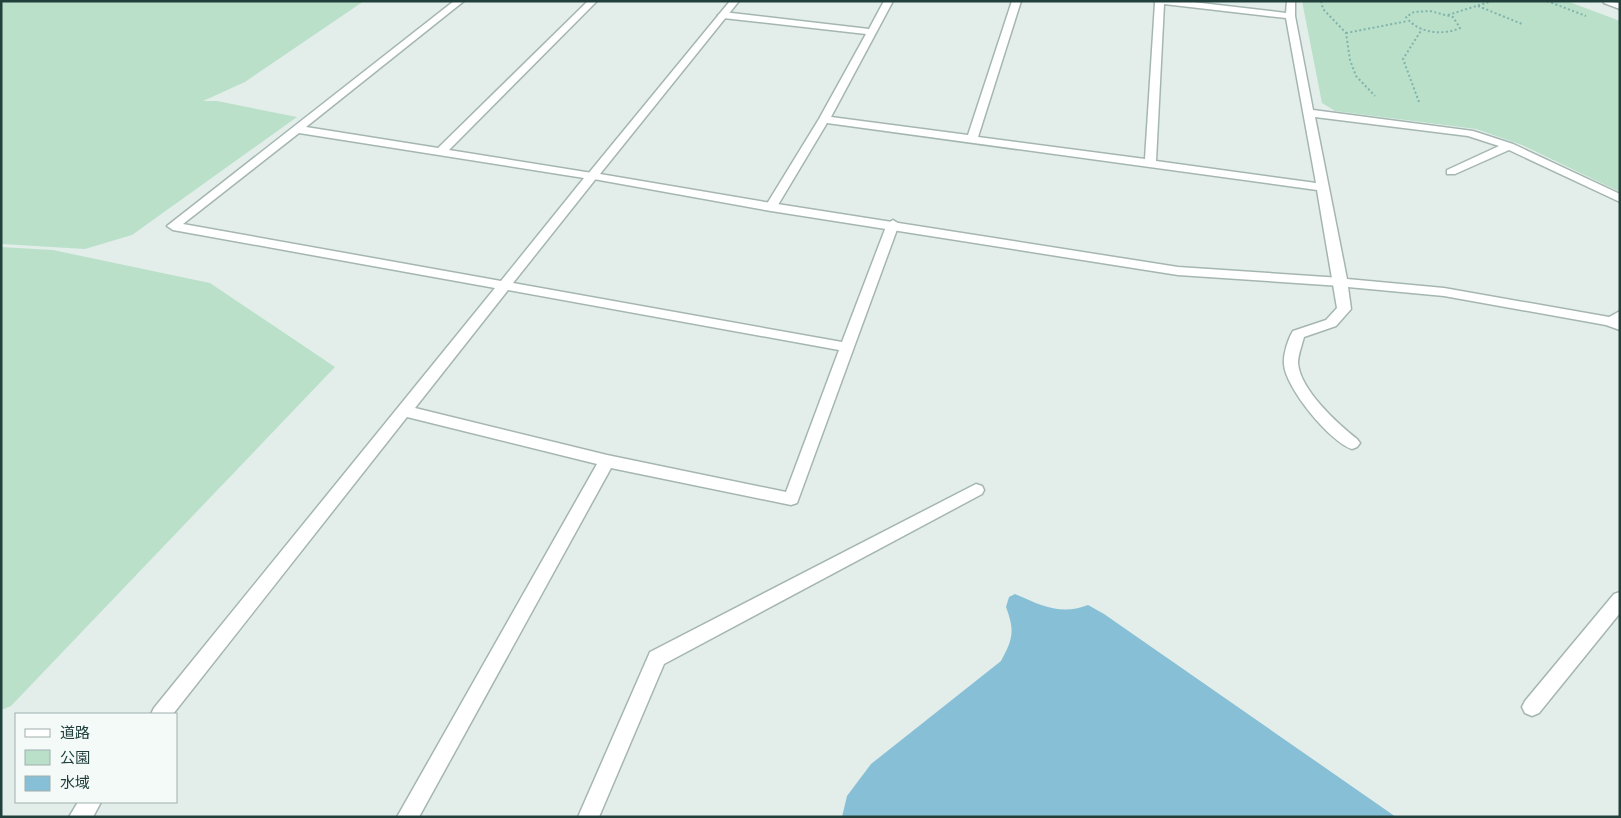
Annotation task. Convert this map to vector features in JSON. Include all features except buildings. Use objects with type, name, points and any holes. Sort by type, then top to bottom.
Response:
[{"type":"street","points":[[460,1],[173,226],[505,284],[847,348]]},
{"type":"street","points":[[440,152],[594,1]]},
{"type":"street","points":[[162,713],[505,284],[735,1]]},
{"type":"street","points":[[771,207],[824,119],[889,1]]},
{"type":"street","points":[[972,139],[1017,1]]},
{"type":"street","points":[[1150,163],[1159,1],[1290,16]]},
{"type":"street","points":[[1291,1],[1290,16],[1341,282],[1344,309],[1331,323],[1298,334],[1291,365],[1303,392],[1336,432],[1352,444]]},
{"type":"street","points":[[1607,1],[1620,6]]},
{"type":"street","points":[[723,15],[871,32]]},
{"type":"street","points":[[1309,113],[1469,133],[1509,146],[1620,199]]},
{"type":"street","points":[[824,119],[1323,187]]},
{"type":"street","points":[[297,129],[592,176],[771,207],[893,224],[1178,271],[1341,282],[1444,292],[1616,321]]},
{"type":"street","points":[[1451,172],[1509,146]]},
{"type":"street","points":[[404,411],[607,461],[791,498],[893,224]]},
{"type":"street","points":[[407,817],[607,461]]},
{"type":"street","points":[[588,817],[658,658],[976,490]]},
{"type":"street","points":[[1532,707],[1620,599]]},
{"type":"street","points":[[79,817],[90,803]]},
{"type":"path","points":[[1321,1],[1323,9],[1346,33],[1350,60],[1358,81],[1380,98]]},
{"type":"path","points":[[1448,16],[1492,1]]},
{"type":"path","points":[[1547,1],[1592,19]]},
{"type":"path","points":[[1478,6],[1522,24]]},
{"type":"path","points":[[1414,12],[1430,12],[1448,16],[1458,22],[1460,28],[1444,32],[1422,28],[1409,21],[1406,17],[1414,12]]},
{"type":"path","points":[[1346,33],[1409,21]]},
{"type":"path","points":[[1421,108],[1403,59],[1422,28]]},
{"type":"green space","points":[[1,1],[364,1],[245,82],[203,101],[217,101],[297,117],[132,235],[85,249],[1,244]]},
{"type":"green space","points":[[1302,1],[1567,1],[1620,21],[1620,192],[1522,145],[1476,129],[1335,111],[1322,103]]},
{"type":"green space","points":[[1,247],[53,250],[210,283],[335,367],[11,706],[1,710]]},
{"type":"water","points":[[1015,594],[1051,608],[1068,609],[1088,605],[1104,614],[1396,817],[842,817],[847,796],[871,764],[1001,661],[1008,647],[1012,629],[1006,607],[1009,597]]}]
